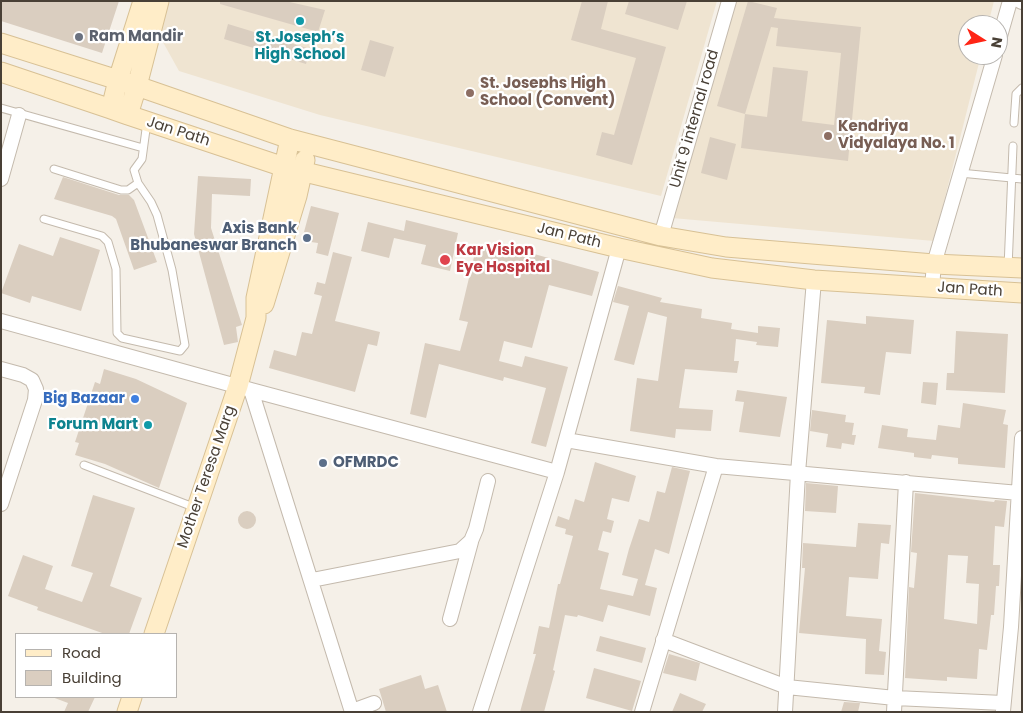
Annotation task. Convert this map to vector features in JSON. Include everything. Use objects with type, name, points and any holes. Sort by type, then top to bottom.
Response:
[{"type":"main road","points":[[1,72],[111,109],[118,80],[143,1]]},
{"type":"main road","points":[[128,115],[159,1]]},
{"type":"main road","points":[[1,43],[118,80]]},
{"type":"main road","name":"Jan Path","points":[[118,80],[290,139],[661,236],[726,247],[934,264],[1015,268]]},
{"type":"main road","name":"Jan Path","points":[[111,109],[284,167],[619,248],[712,268],[814,280],[1022,293]]},
{"type":"main road","name":"Mother Teresa Marg","points":[[154,633],[197,508],[244,388],[256,318],[256,298],[290,139]]},
{"type":"main road","name":"Mother Teresa Marg","points":[[256,318],[268,298],[303,171],[308,144]]},
{"type":"main road","points":[[127,712],[132,698]]},
{"type":"street","name":"Unit 9 internal road","points":[[661,236],[729,1]]},
{"type":"street","points":[[1006,15],[1010,1]]},
{"type":"street","points":[[932,288],[934,264],[991,65]]},
{"type":"street","points":[[1,179],[6,137],[19,115]]},
{"type":"street","points":[[480,712],[557,472],[619,248]]},
{"type":"street","points":[[785,712],[798,473],[814,280]]},
{"type":"street","points":[[1,321],[557,472]]},
{"type":"street","points":[[1,369],[24,375],[32,380],[36,389],[35,400],[1,504]]},
{"type":"street","points":[[244,388],[312,580],[352,711],[374,703]]},
{"type":"street","points":[[664,640],[787,687],[894,705],[1003,708],[1017,629],[1019,493],[1022,438]]},
{"type":"street","points":[[566,440],[716,466],[1019,493]]},
{"type":"street","points":[[642,712],[716,466]]},
{"type":"street","points":[[450,619],[488,481]]},
{"type":"street","points":[[894,705],[906,482]]},
{"type":"street","points":[[312,580],[453,554],[460,551],[471,541]]},
{"type":"lane","points":[[1014,123],[1016,94],[1022,88]]},
{"type":"lane","points":[[1,108],[19,115],[143,148]]},
{"type":"lane","points":[[44,219],[102,236],[108,242],[116,269],[117,333],[122,338],[180,351],[185,345],[172,270],[157,215],[152,202],[138,183],[134,170],[142,159],[147,121]]},
{"type":"lane","points":[[1012,146],[1015,268]]},
{"type":"lane","points":[[54,169],[122,190],[128,190],[138,183]]},
{"type":"lane","points":[[960,173],[1022,179]]},
{"type":"lane","points":[[84,465],[197,508]]},
{"type":"shaded area","name":"St. Josephs High School (Convent)","points":[[168,1],[717,1],[661,196],[320,115],[179,71],[159,35]]},
{"type":"shaded area","name":"Kendriya Vidyalaya No. 1","points":[[732,1],[994,1],[990,15],[958,15],[958,65],[978,65],[934,241],[672,218]]},
{"type":"building","name":"Ram Mandir","points":[[1,1],[119,1],[102,53],[1,21]]},
{"type":"building","name":"St.Joseph’s High School","points":[[220,1],[285,1],[325,10],[318,32],[220,4]]},
{"type":"building","points":[[582,1],[608,1],[601,29],[666,47],[632,165],[596,155],[602,132],[614,135],[636,58],[571,40]]},
{"type":"building","points":[[629,1],[687,1],[678,30],[625,14]]},
{"type":"building","points":[[748,1],[777,8],[774,18],[861,27],[848,161],[741,148],[745,114],[717,106]],"holes":[[[771,27],[778,28],[776,46],[841,53],[834,125],[802,121],[808,71],[773,67],[767,117],[745,114]]]},
{"type":"building","points":[[228,24],[310,49],[306,64],[224,39]]},
{"type":"building","points":[[370,40],[394,47],[385,77],[361,70]]},
{"type":"building","points":[[710,137],[736,144],[727,180],[701,173]]},
{"type":"building","points":[[198,176],[251,179],[250,196],[212,194],[211,228],[242,325],[236,327],[238,342],[224,345],[194,234]]},
{"type":"building","points":[[63,177],[119,195],[129,195],[134,200],[157,262],[134,270],[116,219],[112,216],[54,199]]},
{"type":"building","points":[[311,206],[339,213],[328,256],[316,253],[318,243],[311,242],[313,235],[304,232]]},
{"type":"building","points":[[406,220],[458,233],[450,271],[421,264],[426,245],[394,238],[389,258],[361,251],[368,222],[404,231]]},
{"type":"building","points":[[60,237],[100,250],[81,311],[32,296],[30,303],[1,293],[19,244],[53,256]]},
{"type":"building","points":[[477,244],[508,251],[509,247],[599,272],[592,296],[549,285],[532,348],[504,341],[499,361],[522,367],[525,356],[568,367],[546,447],[531,443],[546,388],[504,377],[503,381],[439,364],[426,418],[410,414],[425,343],[460,351],[468,322],[459,320]]},
{"type":"building","points":[[333,252],[352,257],[335,321],[380,332],[377,346],[368,344],[355,392],[269,368],[274,350],[296,356],[302,332],[312,334],[322,296],[314,294],[317,282],[325,284]]},
{"type":"building","points":[[618,286],[662,298],[660,302],[702,309],[701,318],[732,323],[731,329],[758,333],[758,326],[780,328],[778,347],[756,345],[757,342],[736,339],[734,361],[739,361],[737,373],[685,369],[679,408],[713,410],[711,431],[676,429],[675,438],[630,431],[637,378],[658,381],[667,317],[648,312],[634,365],[614,360],[629,306],[613,302]]},
{"type":"building","points":[[866,316],[914,320],[911,354],[886,352],[880,395],[864,393],[865,387],[821,383],[827,320],[866,324]]},
{"type":"building","points":[[956,331],[1008,334],[1005,393],[946,390],[947,373],[954,373]]},
{"type":"building","points":[[104,369],[136,379],[187,403],[159,488],[105,464],[75,455],[79,443],[75,442],[95,382],[100,384]]},
{"type":"building","points":[[923,382],[938,383],[936,405],[921,403]]},
{"type":"building","points":[[737,390],[787,397],[780,437],[739,432],[744,402],[735,401]]},
{"type":"building","points":[[963,403],[1006,410],[1003,424],[1008,425],[1005,468],[958,464],[958,458],[932,455],[931,459],[914,457],[914,453],[878,448],[882,425],[908,429],[907,437],[936,440],[938,425],[960,428]]},
{"type":"building","points":[[812,410],[846,415],[845,422],[854,423],[852,435],[856,435],[854,445],[842,443],[841,449],[826,447],[828,434],[810,431]]},
{"type":"building","points":[[595,462],[636,476],[629,502],[612,498],[607,519],[614,521],[611,533],[603,531],[598,550],[609,553],[600,589],[633,596],[638,579],[622,575],[629,549],[639,519],[649,522],[657,491],[665,493],[672,467],[690,471],[669,554],[655,549],[645,585],[657,588],[650,616],[608,605],[603,622],[578,615],[577,617],[565,615],[553,670],[555,671],[544,712],[520,712],[536,654],[533,654],[539,626],[549,628],[558,584],[560,584],[573,536],[565,534],[566,529],[555,526],[558,516],[569,520],[575,499],[584,502]]},
{"type":"building","points":[[806,483],[838,486],[836,513],[805,511]]},
{"type":"building","points":[[915,493],[994,502],[995,500],[1007,501],[1004,527],[995,526],[993,565],[1000,565],[999,586],[996,586],[994,615],[991,615],[987,650],[979,649],[977,679],[947,677],[947,681],[905,678],[909,587],[914,588],[917,553],[911,552]],"holes":[[[948,555],[968,556],[966,583],[979,584],[977,624],[944,619]]]},
{"type":"building","points":[[93,495],[135,508],[110,586],[142,598],[129,633],[102,633],[37,610],[38,607],[8,596],[23,555],[53,566],[45,589],[82,602],[93,573],[71,566]]},
{"type":"building","points":[[247,511],[253,514],[256,520],[253,526],[247,529],[241,526],[238,520],[241,514]]},
{"type":"building","points":[[858,523],[891,525],[889,544],[881,543],[878,579],[849,577],[846,616],[882,619],[879,651],[886,652],[884,675],[865,674],[866,639],[799,633],[805,568],[802,568],[803,543],[856,547]]},
{"type":"building","points":[[600,636],[646,648],[642,663],[596,651]]},
{"type":"building","points":[[669,654],[700,663],[696,681],[663,673]]},
{"type":"building","points":[[594,668],[641,681],[632,711],[586,698]]},
{"type":"building","points":[[421,675],[425,689],[438,685],[447,712],[386,712],[379,689]]},
{"type":"building","points":[[680,693],[706,704],[702,712],[672,712]]},
{"type":"building","points":[[55,698],[95,698],[88,712],[64,712],[68,703]]},
{"type":"building","points":[[844,702],[860,703],[858,712],[841,712]]},
{"type":"place","name":"St.Joseph’s High School","points":[[300,21]]},
{"type":"place","name":"Ram Mandir","points":[[79,37]]},
{"type":"place","name":"St. Josephs High School (Convent)","points":[[470,93]]},
{"type":"place","name":"Kendriya Vidyalaya No. 1","points":[[828,136]]},
{"type":"place","name":"Axis Bank Bhubaneswar Branch","points":[[307,238]]},
{"type":"place","name":"Kar Vision Eye Hospital","points":[[445,260]]},
{"type":"place","name":"Big Bazaar","points":[[135,399]]},
{"type":"place","name":"Forum Mart","points":[[148,425]]},
{"type":"place","name":"OFMRDC","points":[[323,463]]}]
